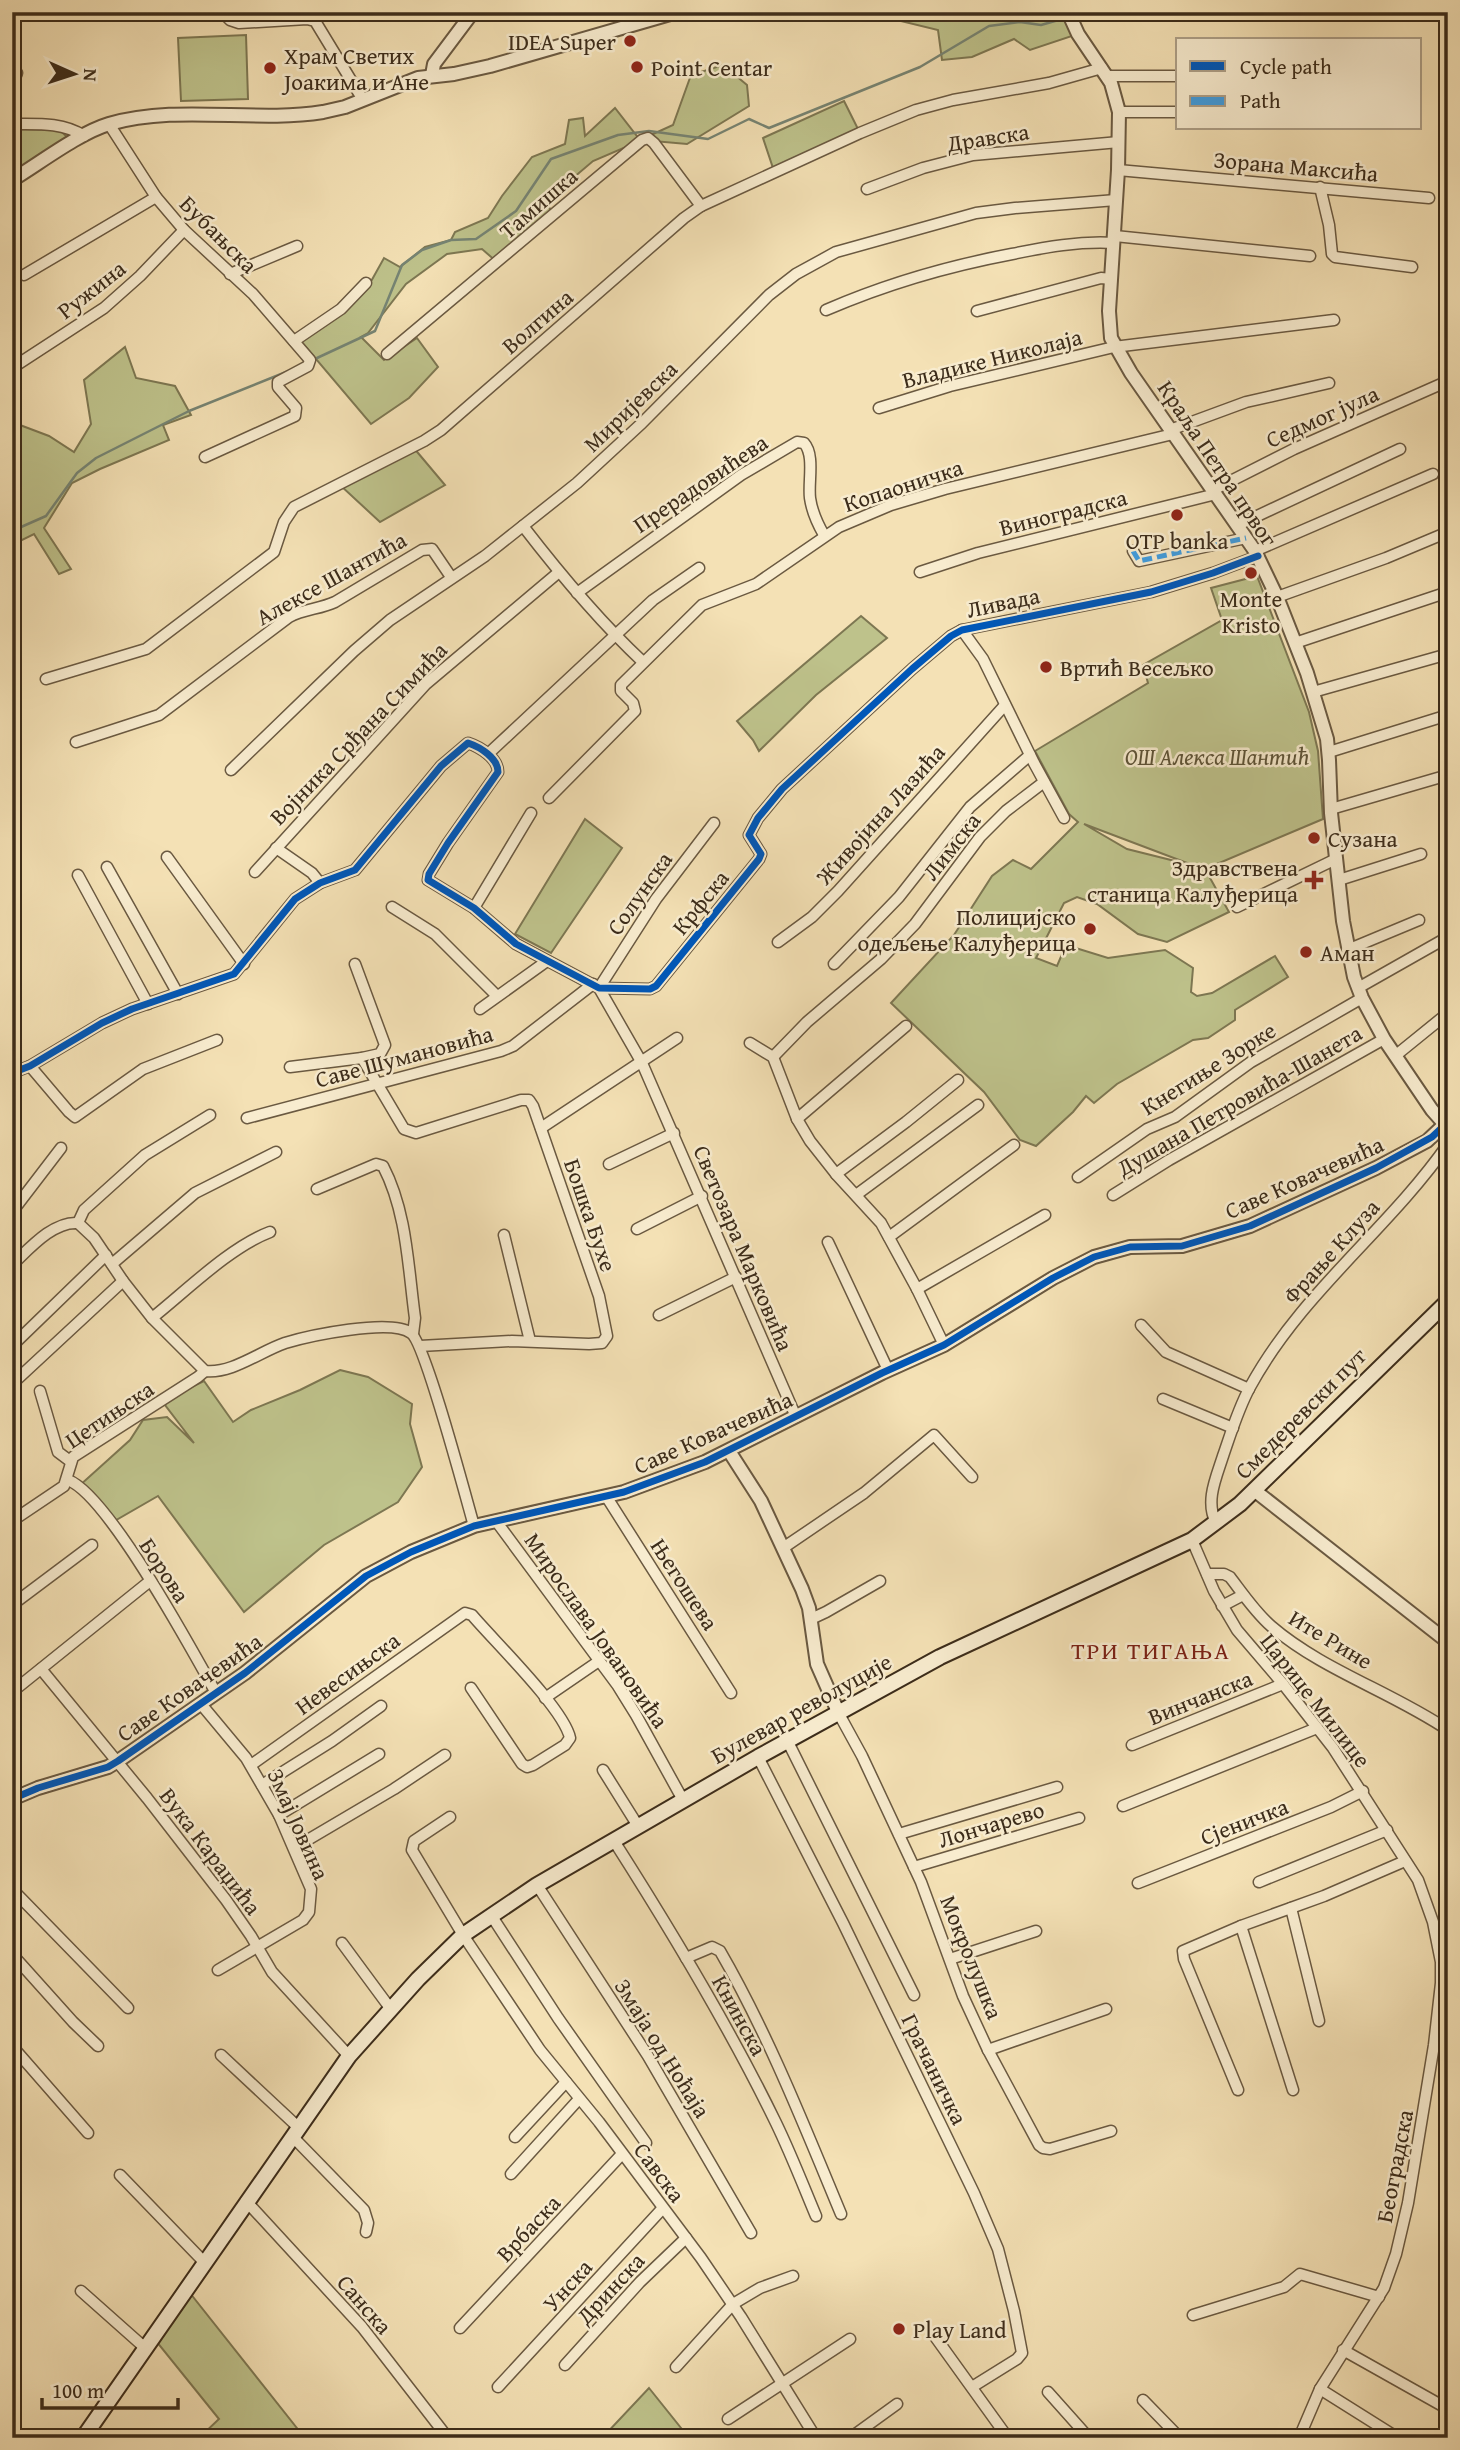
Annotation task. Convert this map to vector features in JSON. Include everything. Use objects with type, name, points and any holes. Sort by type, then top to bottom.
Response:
[{"type":"main road","name":"Смедеревски пут","points":[[1176,1548],[1216,1523],[1254,1490],[1448,1301]]},
{"type":"main road","name":"Булевар револуције","points":[[83,2438],[349,2056],[390,2008],[463,1935],[537,1885],[758,1757],[980,1637],[1176,1548]]},
{"type":"street","points":[[222,12],[230,20],[239,23],[310,16],[317,23],[363,100]]},
{"type":"street","points":[[432,75],[434,64],[473,12]]},
{"type":"street","points":[[12,180],[84,136],[109,124],[170,115],[316,113],[345,107],[410,80],[491,66],[677,12]]},
{"type":"street","name":"Краља Петра првог","points":[[1068,12],[1078,34],[1104,72],[1119,112],[1109,326],[1114,347],[1238,525],[1277,597],[1313,692],[1329,752],[1336,859],[1348,950],[1360,993],[1395,1056],[1447,1125]]},
{"type":"street","name":"Волгина","points":[[46,679],[146,649],[274,552],[284,522],[294,507],[441,430],[701,206],[916,110],[953,100],[1104,72],[1176,76]]},
{"type":"street","points":[[12,84],[17,73]]},
{"type":"street","points":[[1119,112],[1176,112]]},
{"type":"street","points":[[12,124],[63,127],[73,129],[84,136]]},
{"type":"street","name":"Бубањска","points":[[109,124],[156,197],[184,230],[253,294],[311,363],[278,382],[278,387],[296,408],[295,416],[205,457]]},
{"type":"street","name":"Тамишка","points":[[387,354],[642,139],[652,140],[701,206]]},
{"type":"street","name":"Дравска","points":[[867,189],[923,168],[973,156],[1119,142]]},
{"type":"street","name":"Зорана Максића","points":[[1118,170],[1429,198]]},
{"type":"street","points":[[1320,187],[1329,225],[1332,254],[1335,257],[1412,267]]},
{"type":"street","points":[[24,275],[156,197]]},
{"type":"street","name":"Миријевска","points":[[231,771],[354,651],[410,604],[485,556],[610,454],[769,295],[796,274],[828,255],[976,214],[1014,208],[1116,200]]},
{"type":"street","name":"Ружина","points":[[12,368],[104,307],[140,276],[184,230]]},
{"type":"street","points":[[826,310],[891,284],[979,260],[1060,245],[1114,240],[1310,256]]},
{"type":"street","points":[[230,274],[297,246]]},
{"type":"street","points":[[977,311],[1101,278],[1111,279]]},
{"type":"street","points":[[294,341],[341,309],[366,283]]},
{"type":"street","name":"Владике Николаја","points":[[879,408],[950,386],[1114,347],[1334,320]]},
{"type":"street","name":"Седмог јула","points":[[1215,492],[1294,449],[1448,381]]},
{"type":"street","name":"Копаоничка","points":[[549,798],[635,711],[634,705],[620,688],[702,605],[756,584],[824,535],[891,505],[1172,432],[1246,402],[1329,383]]},
{"type":"street","name":"Прерадовићева","points":[[577,593],[741,475],[797,442],[804,443],[809,450],[811,505],[824,535]]},
{"type":"street","points":[[1238,525],[1400,449]]},
{"type":"street","name":"Ливада","points":[[749,835],[758,818],[782,789],[912,669],[962,630],[1151,592],[1213,573],[1433,474]]},
{"type":"street","name":"Виноградска","points":[[920,572],[978,553],[1215,492]]},
{"type":"street","points":[[523,526],[614,635],[643,662]]},
{"type":"street","points":[[1277,597],[1386,558],[1448,532]]},
{"type":"street","points":[[1133,551],[1139,561],[1246,538]]},
{"type":"street","name":"Алексе Шантића","points":[[76,742],[159,715],[289,617],[335,601],[422,550],[432,549],[451,577]]},
{"type":"street","points":[[488,754],[653,600],[699,568]]},
{"type":"street","name":"Војника Срђана Симића","points":[[255,872],[426,684],[559,572]]},
{"type":"street","points":[[1295,643],[1448,592]]},
{"type":"street","points":[[962,630],[983,659],[1064,817]]},
{"type":"street","points":[[1313,692],[1448,654]]},
{"type":"street","name":"Живојина Лазића","points":[[778,942],[812,917],[838,891],[1005,705]]},
{"type":"street","points":[[1329,752],[1448,715]]},
{"type":"street","points":[[12,1073],[30,1066],[102,1023],[148,1004],[229,978],[244,964],[288,905],[320,883],[355,870],[442,766],[463,746],[472,744],[497,763],[498,772],[448,843],[428,878],[432,884],[474,908],[509,940],[596,986]]},
{"type":"street","points":[[834,964],[899,897],[970,807],[1030,755]]},
{"type":"street","points":[[1331,809],[1448,775]]},
{"type":"street","name":"Лимска","points":[[773,1057],[816,1013],[881,959],[915,923],[980,837],[1006,811],[1044,782]]},
{"type":"street","points":[[474,908],[531,813]]},
{"type":"street","name":"Солунска","points":[[596,986],[656,899],[714,823]]},
{"type":"street","name":"Крфска","points":[[596,986],[650,989],[656,986],[759,859],[760,850],[749,835]]},
{"type":"street","points":[[276,848],[312,873],[320,883]]},
{"type":"street","points":[[1339,880],[1422,854]]},
{"type":"street","points":[[167,857],[244,964]]},
{"type":"street","points":[[1237,907],[1336,859]]},
{"type":"street","points":[[107,867],[178,994]]},
{"type":"street","points":[[78,875],[148,1004]]},
{"type":"street","points":[[392,907],[435,934],[498,996]]},
{"type":"street","points":[[1348,950],[1419,919]]},
{"type":"street","name":"Кнегиње Зорке","points":[[1078,1177],[1147,1129],[1175,1117],[1251,1062],[1448,937]]},
{"type":"street","points":[[480,1009],[547,961]]},
{"type":"street","points":[[290,1067],[380,1054],[385,1045],[355,964]]},
{"type":"street","name":"Светозара Марковића","points":[[596,986],[642,1063],[796,1417]]},
{"type":"street","name":"Саве Шумановића","points":[[247,1118],[507,1049],[596,986]]},
{"type":"street","points":[[1395,1056],[1448,1013]]},
{"type":"street","points":[[797,1119],[906,1026]]},
{"type":"street","points":[[541,1128],[677,1038]]},
{"type":"street","name":"Душана Петровића-Шанета","points":[[1113,1195],[1384,1039]]},
{"type":"street","points":[[30,1066],[75,1117],[143,1069],[217,1040]]},
{"type":"street","points":[[750,1043],[773,1057],[797,1119],[810,1141],[836,1174],[871,1210],[890,1237],[944,1345]]},
{"type":"street","points":[[362,1058],[378,1084]]},
{"type":"street","points":[[836,1174],[958,1080]]},
{"type":"street","name":"Бошка Бухе","points":[[378,1084],[404,1129],[412,1133],[529,1100],[599,1296],[607,1338],[603,1343],[589,1344],[488,1341],[420,1346]]},
{"type":"street","points":[[856,1195],[978,1105]]},
{"type":"street","points":[[78,1223],[84,1210],[145,1155],[210,1115]]},
{"type":"street","name":"Саве Ковачевића","points":[[12,1799],[38,1788],[108,1768],[297,1633],[366,1576],[420,1547],[474,1525],[642,1486],[729,1451],[888,1370],[944,1345],[1053,1278],[1094,1257],[1130,1247],[1182,1246],[1250,1226],[1387,1163],[1432,1138],[1447,1125]]},
{"type":"street","name":"Светозара Марковића","points":[[609,1164],[674,1133]]},
{"type":"street","name":"Фрање Клуза","points":[[1216,1523],[1211,1508],[1212,1496],[1233,1428],[1249,1389],[1270,1353],[1309,1301],[1420,1181],[1448,1143]]},
{"type":"street","points":[[890,1237],[1014,1145]]},
{"type":"street","points":[[12,1213],[61,1148]]},
{"type":"street","points":[[12,1346],[108,1259],[195,1193],[276,1152]]},
{"type":"street","points":[[317,1189],[376,1164],[383,1166],[396,1194],[401,1216],[415,1323],[413,1334]]},
{"type":"street","points":[[637,1229],[702,1196]]},
{"type":"street","points":[[917,1289],[1045,1215]]},
{"type":"street","points":[[12,1265],[51,1233],[68,1224],[78,1223],[94,1238],[152,1318],[205,1371],[227,1369],[281,1345],[320,1334],[387,1328],[402,1329],[413,1334],[420,1346],[474,1525]]},
{"type":"street","points":[[152,1318],[234,1251],[270,1232]]},
{"type":"street","points":[[504,1235],[530,1341]]},
{"type":"street","points":[[828,1242],[888,1370]]},
{"type":"street","points":[[659,1315],[736,1277]]},
{"type":"street","points":[[12,1384],[123,1281]]},
{"type":"street","points":[[1141,1325],[1166,1352],[1249,1389]]},
{"type":"street","name":"Цетињска","points":[[12,1521],[58,1491],[68,1480],[70,1461],[78,1454],[205,1371]]},
{"type":"street","points":[[40,1391],[57,1449],[61,1456],[70,1461]]},
{"type":"street","points":[[1163,1399],[1233,1428]]},
{"type":"street","points":[[783,1548],[864,1493],[934,1435],[972,1477]]},
{"type":"street","points":[[729,1451],[761,1501],[802,1589],[811,1619],[817,1664],[839,1714]]},
{"type":"street","name":"Борова","points":[[68,1480],[79,1486],[111,1522],[216,1693]]},
{"type":"street","points":[[1254,1490],[1447,1642],[1448,1659]]},
{"type":"street","name":"Његошева","points":[[606,1496],[731,1693]]},
{"type":"street","name":"Мирослава Јовановића","points":[[496,1521],[636,1715],[683,1800]]},
{"type":"street","name":"Царице Милице","points":[[1192,1540],[1222,1606],[1252,1649],[1318,1728],[1363,1791],[1418,1880]]},
{"type":"street","points":[[12,1605],[92,1545]]},
{"type":"street","name":"Ите Рине","points":[[1207,1574],[1227,1575],[1272,1627],[1291,1641],[1412,1707],[1448,1730]]},
{"type":"street","points":[[12,1692],[149,1581]]},
{"type":"street","points":[[811,1619],[880,1581]]},
{"type":"street","points":[[1222,1606],[1243,1595]]},
{"type":"street","name":"Невесињска","points":[[251,1765],[465,1613],[472,1615],[545,1698]]},
{"type":"street","points":[[471,1688],[527,1767],[565,1745],[570,1738],[569,1731],[545,1698],[599,1661]]},
{"type":"street","name":"Вука Караџића","points":[[41,1669],[118,1761],[226,1900],[272,1972],[349,2056]]},
{"type":"street","name":"Винчанска","points":[[1132,1745],[1283,1684]]},
{"type":"street","name":"Змај Јовина","points":[[201,1704],[251,1765],[279,1815],[311,1889],[309,1912],[303,1920],[218,1970]]},
{"type":"street","points":[[262,1785],[381,1706]]},
{"type":"street","name":"Мокролушка","points":[[839,1714],[862,1756],[914,1867],[963,1996],[1034,2137],[1044,2148],[1050,2149],[1111,2131]]},
{"type":"street","points":[[1123,1806],[1318,1728]]},
{"type":"street","points":[[788,1742],[914,1995]]},
{"type":"street","points":[[279,1815],[379,1755]]},
{"type":"street","points":[[294,1848],[394,1789],[444,1755]]},
{"type":"street","name":"Грачаничка","points":[[758,1757],[844,1923],[998,2249],[1022,2353],[1017,2359],[972,2387]]},
{"type":"street","points":[[603,1770],[638,1826]]},
{"type":"street","points":[[899,1835],[1057,1787]]},
{"type":"street","name":"Сјеничка","points":[[1138,1883],[1331,1807],[1363,1791]]},
{"type":"street","points":[[450,1817],[414,1841],[412,1849],[463,1935]]},
{"type":"street","name":"Лончарево","points":[[914,1867],[1079,1818]]},
{"type":"street","points":[[1259,1882],[1387,1830]]},
{"type":"street","name":"Книнска","points":[[614,1841],[686,1958],[776,2124],[817,2216]]},
{"type":"street","points":[[1238,2090],[1183,1953],[1185,1950],[1405,1861]]},
{"type":"street","name":"Београдска","points":[[1299,2438],[1320,2389],[1379,2297],[1396,2254],[1408,2203],[1434,2045],[1441,1983],[1441,1962],[1433,1922],[1418,1880]]},
{"type":"street","name":"Змаја од Ноћаја","points":[[537,1885],[648,2056],[751,2234]]},
{"type":"street","points":[[12,1889],[128,2008]]},
{"type":"street","points":[[1291,1908],[1319,2021]]},
{"type":"street","points":[[491,1914],[558,2018],[646,2143]]},
{"type":"street","points":[[1241,1926],[1293,2090]]},
{"type":"street","points":[[950,1959],[1036,1931]]},
{"type":"street","name":"Савска","points":[[463,1935],[540,2050],[686,2238],[733,2304],[810,2436]]},
{"type":"street","points":[[342,1943],[390,2008]]},
{"type":"street","points":[[686,1958],[710,1947],[720,1951],[776,2064],[841,2214]]},
{"type":"street","points":[[12,1954],[98,2046]]},
{"type":"street","points":[[988,2050],[1106,2009]]},
{"type":"street","points":[[12,2046],[88,2133]]},
{"type":"street","points":[[222,2055],[295,2131],[364,2210],[368,2222],[366,2232]]},
{"type":"street","points":[[515,2137],[566,2082]]},
{"type":"street","points":[[511,2174],[579,2099]]},
{"type":"street","name":"Врбаска","points":[[460,2328],[622,2154]]},
{"type":"street","points":[[120,2175],[204,2262]]},
{"type":"street","name":"Санска","points":[[246,2201],[362,2327],[448,2438]]},
{"type":"street","name":"Унска","points":[[498,2386],[662,2209]]},
{"type":"street","name":"Дринска","points":[[565,2365],[640,2282],[686,2238]]},
{"type":"street","points":[[1193,2315],[1284,2287],[1300,2274],[1379,2297]]},
{"type":"street","points":[[676,2367],[733,2304],[760,2288],[793,2276]]},
{"type":"street","points":[[82,2291],[144,2347]]},
{"type":"street","points":[[936,2338],[1008,2438]]},
{"type":"street","points":[[729,2418],[850,2339]]},
{"type":"street","points":[[1343,2350],[1448,2409]]},
{"type":"street","points":[[1320,2389],[1398,2438]]},
{"type":"street","points":[[1048,2392],[1089,2438]]},
{"type":"street","points":[[1143,2400],[1180,2438]]},
{"type":"street","points":[[850,2438],[897,2404]]},
{"type":"green space","points":[[864,12],[954,12],[956,19],[966,12],[1068,12],[1078,34],[1030,50],[1014,39],[972,57],[942,60],[938,30]]},
{"type":"green space","points":[[246,35],[248,99],[181,101],[178,38]]},
{"type":"green space","points":[[723,65],[747,85],[749,106],[687,144],[642,140],[593,161],[546,201],[553,215],[498,263],[482,249],[447,254],[406,284],[368,333],[361,337],[384,360],[417,338],[438,367],[409,398],[371,424],[299,339],[369,285],[384,258],[400,267],[425,247],[451,240],[455,232],[488,218],[532,157],[565,144],[569,120],[583,118],[585,136],[615,108],[640,140],[673,125],[691,75]]},
{"type":"green space","points":[[844,101],[860,133],[775,174],[763,138]]},
{"type":"green space","points":[[12,129],[60,130],[68,138],[12,173]]},
{"type":"green space","points":[[125,347],[136,378],[175,386],[191,415],[163,425],[169,440],[72,483],[44,528],[71,569],[59,574],[34,534],[12,545],[12,422],[49,436],[74,452],[91,424],[84,380]]},
{"type":"green space","points":[[413,447],[445,485],[380,522],[340,485]]},
{"type":"green space","name":"ОШ Алекса Шантић","points":[[1257,576],[1309,712],[1318,751],[1323,819],[1205,869],[1229,912],[1167,942],[1138,934],[1097,904],[1077,897],[1064,903],[1036,958],[1057,966],[1066,945],[1108,958],[1165,950],[1193,968],[1191,992],[1197,996],[1212,993],[1275,956],[1288,977],[1235,1010],[1235,1020],[1208,1038],[1193,1040],[1117,1084],[1094,1103],[1086,1096],[1073,1112],[1036,1146],[1020,1140],[984,1092],[891,1003],[954,935],[992,876],[1013,860],[1031,869],[1078,822],[1069,814],[1035,751],[1148,683],[1143,665],[1222,620],[1211,588]],"holes":[[[1084,824],[1195,866],[1127,849]]]},
{"type":"green space","points":[[861,616],[887,638],[816,695],[759,751],[737,721]]},
{"type":"green space","points":[[585,819],[622,848],[551,953],[515,934]]},
{"type":"green space","points":[[340,1370],[368,1377],[412,1404],[410,1424],[422,1467],[398,1502],[324,1545],[244,1612],[158,1496],[111,1523],[79,1486],[130,1440],[143,1420],[167,1417],[194,1443],[162,1401],[204,1381],[233,1422],[251,1410]]},
{"type":"green space","points":[[186,2288],[304,2438],[199,2438],[219,2419],[152,2336]]},
{"type":"green space","points":[[649,2388],[689,2438],[602,2438]]},
{"type":"waterway","points":[[1102,12],[1153,17],[1158,12]]},
{"type":"waterway","points":[[317,358],[375,331],[402,265],[422,250],[451,240],[476,239],[516,211],[551,159],[618,135],[649,131],[708,139],[749,119],[769,128],[920,67],[989,26],[1020,22],[1041,25],[1062,19]]},
{"type":"waterway","points":[[12,531],[46,516],[77,473],[96,458],[189,411],[291,370]]},
{"type":"marked path","points":[[1133,551],[1139,561],[1246,538]]},
{"type":"cycle path","points":[[12,1073],[30,1066],[102,1023],[132,1009],[234,974],[295,899],[320,883],[355,870],[441,766],[468,743],[492,758],[498,772],[448,843],[428,880],[474,908],[516,944],[599,988],[650,989],[656,986],[759,859],[761,854],[749,835],[758,818],[782,789],[951,636],[962,630],[1151,592],[1258,556]]},
{"type":"cycle path","points":[[12,1799],[38,1788],[108,1767],[118,1761],[245,1673],[366,1576],[411,1552],[474,1526],[624,1492],[705,1462],[882,1373],[944,1345],[1053,1278],[1094,1257],[1130,1247],[1182,1246],[1250,1226],[1376,1168],[1432,1137],[1448,1122]]},
{"type":"place","name":"IDEA Super","points":[[630,41]]},
{"type":"place","name":"Point Centar","points":[[637,67]]},
{"type":"place","name":"Храм Светих Јоакима и Ане","points":[[270,68]]},
{"type":"place","name":"OTP banka","points":[[1177,515]]},
{"type":"place","name":"Monte Kristo","points":[[1251,573]]},
{"type":"place","name":"Вртић Весељко","points":[[1046,667]]},
{"type":"place","name":"Сузана","points":[[1314,838]]},
{"type":"place","name":"Здравствена станица Калуђерица","points":[[1314,880]]},
{"type":"place","name":"Полицијско одељење Калуђерица","points":[[1090,929]]},
{"type":"place","name":"Аман","points":[[1306,952]]},
{"type":"place","name":"Play Land","points":[[899,2329]]},
{"type":"district","name":"ТРИ ТИГАЊА","points":[[1151,1650]]}]
